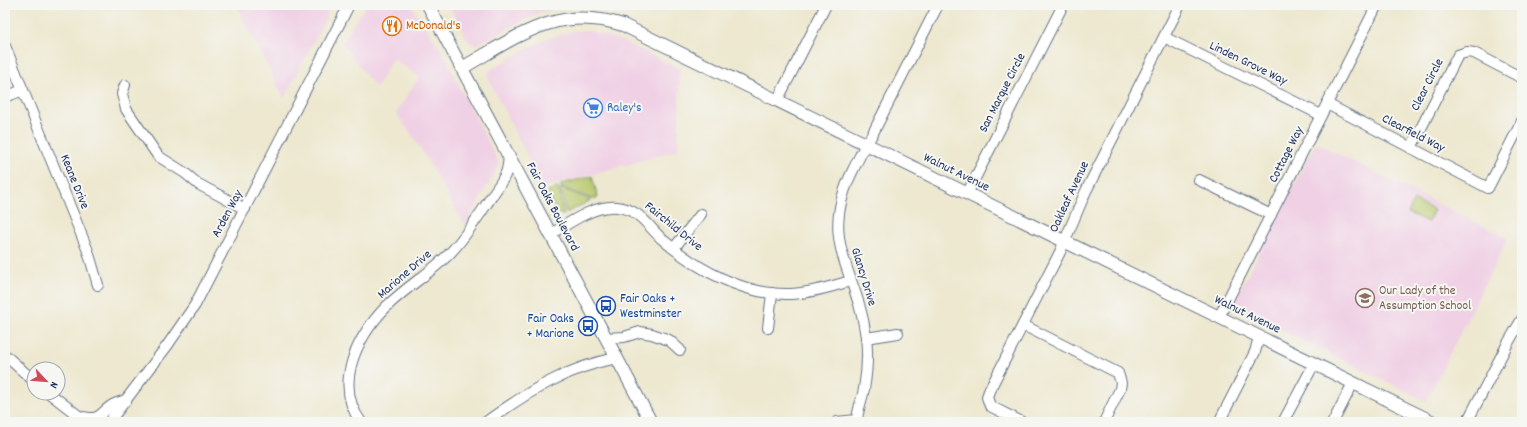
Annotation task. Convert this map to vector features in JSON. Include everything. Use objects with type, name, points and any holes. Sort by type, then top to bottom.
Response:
[{"type":"main road","name":"Fair Oaks Boulevard","points":[[428,5],[651,422]]},
{"type":"main road","name":"Walnut Avenue","points":[[462,68],[540,25],[564,19],[600,19],[629,28],[1353,383],[1420,419],[1433,422]]},
{"type":"street","name":"Arden Way","points":[[109,422],[182,326],[245,209],[349,5]]},
{"type":"street","points":[[777,100],[826,5]]},
{"type":"street","points":[[865,144],[872,135],[938,5]]},
{"type":"street","name":"San Marque Circle","points":[[967,194],[1063,5]]},
{"type":"street","name":"Oakleaf Avenue","points":[[1022,422],[993,408],[988,400],[989,391],[1060,252],[1063,241],[1075,219],[1086,191],[1180,5]]},
{"type":"street","name":"Cottage Way","points":[[1219,317],[1377,5]]},
{"type":"street","name":"Linden Grove Way","points":[[1164,37],[1321,115]]},
{"type":"street","name":"Keane Drive","points":[[5,46],[88,250],[98,285]]},
{"type":"street","name":"Clear Circle","points":[[1411,148],[1458,55],[1468,52],[1474,53],[1522,78]]},
{"type":"street","points":[[125,85],[122,94],[126,109],[131,119],[158,156],[185,173],[198,184],[245,209]]},
{"type":"street","points":[[5,97],[23,90]]},
{"type":"street","name":"Clearfield Way","points":[[1327,104],[1488,188],[1522,121]]},
{"type":"street","name":"Glancy Drive","points":[[857,421],[866,373],[866,338],[862,319],[838,239],[838,209],[842,193],[865,144]]},
{"type":"street","name":"Marione Drive","points":[[361,422],[352,404],[348,381],[350,369],[358,347],[375,320],[386,307],[438,264],[465,236],[506,175],[509,158]]},
{"type":"street","points":[[1199,180],[1271,215]]},
{"type":"street","name":"Fairchild Drive","points":[[551,234],[597,210],[618,207],[638,214],[662,239],[674,248],[707,270],[730,281],[772,294],[802,293],[850,281]]},
{"type":"street","points":[[674,248],[701,214]]},
{"type":"street","points":[[768,328],[772,294]]},
{"type":"street","points":[[1467,422],[1508,342],[1522,319]]},
{"type":"street","points":[[1023,325],[1118,373],[1121,383],[1120,388],[1104,422]]},
{"type":"street","points":[[606,338],[624,337],[636,332],[646,333],[668,340],[680,350]]},
{"type":"street","points":[[866,338],[898,333]]},
{"type":"street","points":[[1219,422],[1254,352],[1259,337]]},
{"type":"street","points":[[5,355],[26,374]]},
{"type":"street","points":[[486,422],[520,398],[548,381],[581,368],[617,358]]},
{"type":"street","points":[[1283,422],[1314,364]]},
{"type":"street","points":[[1333,422],[1353,383]]},
{"type":"street","points":[[59,401],[83,419],[99,417],[111,406],[126,400]]},
{"type":"street","points":[[837,422],[857,421]]},
{"type":"shaded area","points":[[236,5],[330,5],[326,18],[284,98]]},
{"type":"shaded area","points":[[366,5],[411,5],[439,47],[498,161],[495,173],[465,225],[415,139],[396,113],[419,77],[393,58],[376,88],[342,43]]},
{"type":"shaded area","points":[[449,5],[563,6],[539,13],[475,45],[468,41]]},
{"type":"shaded area","points":[[574,31],[591,31],[618,39],[680,69],[678,150],[543,188],[488,78],[488,74],[491,69],[546,39]]},
{"type":"shaded area","points":[[1316,143],[1508,238],[1426,401],[1232,306]]},
{"type":"green space","points":[[592,176],[598,198],[593,199],[561,187],[561,184]]},
{"type":"green space","points":[[558,187],[564,215],[556,212],[547,191]]},
{"type":"green space","points":[[560,188],[591,200],[566,213]]},
{"type":"green space","points":[[1414,200],[1434,210],[1428,222],[1408,213]]},
{"type":"place","name":"McDonald's","points":[[392,26]]},
{"type":"place","name":"Raley's","points":[[593,108]]},
{"type":"place","name":"Our Lady of the Assumption School","points":[[1365,298]]},
{"type":"place","name":"Fair Oaks + Westminster","points":[[606,306]]},
{"type":"place","name":"Fair Oaks + Marione","points":[[588,326]]}]
